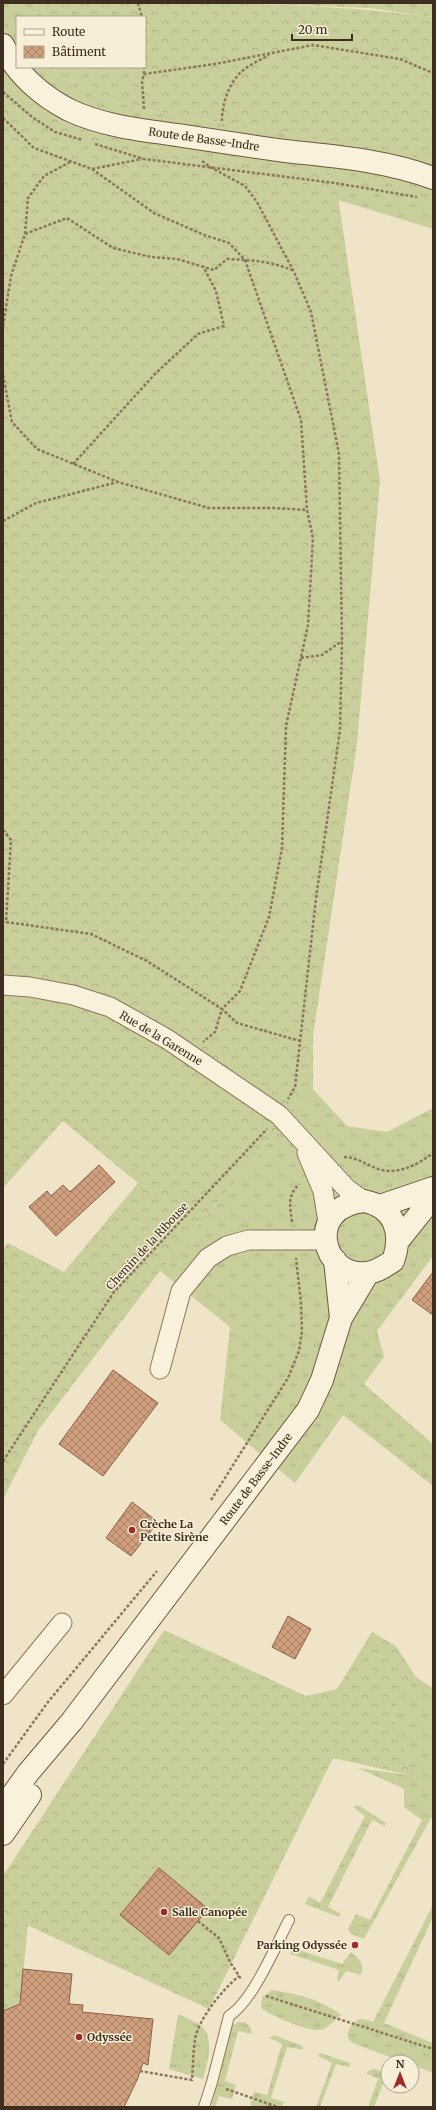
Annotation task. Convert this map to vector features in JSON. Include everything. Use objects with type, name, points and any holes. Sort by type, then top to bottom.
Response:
[{"type":"main road","name":"Route de Basse-Indre","points":[[3,45],[8,56],[16,66]]},
{"type":"main road","name":"Route de Basse-Indre","points":[[18,68],[32,86],[68,110],[114,126],[222,142],[370,161],[417,172],[433,178]]},
{"type":"main road","points":[[372,1203],[391,1217],[396,1229],[398,1241],[393,1261],[368,1273],[354,1273],[341,1266],[329,1253],[327,1231],[334,1214],[343,1206],[354,1202],[372,1203],[433,1188]]},
{"type":"main road","points":[[398,1241],[433,1197]]},
{"type":"main road","name":"Route de Basse-Indre","points":[[335,1260],[341,1318]]},
{"type":"main road","name":"Route de Basse-Indre","points":[[3,1808],[28,1773],[72,1721],[308,1410],[322,1380],[341,1318],[368,1273]]},
{"type":"main road","name":"Route de Basse-Indre","points":[[3,1834],[39,1780],[72,1721]]},
{"type":"street","name":"Rue de la Garenne","points":[[3,984],[30,987],[73,995],[110,1007],[167,1039],[273,1122],[298,1136],[321,1168],[347,1189],[372,1203]]},
{"type":"street","name":"Rue de la Garenne","points":[[321,1168],[327,1207],[327,1231]]},
{"type":"street","points":[[160,1369],[181,1291],[208,1258],[227,1246],[248,1240],[294,1240],[327,1231]]},
{"type":"street","points":[[3,1696],[62,1623]]},
{"type":"lane","points":[[204,2107],[229,2016],[235,2012],[250,1991],[289,1920]]},
{"type":"path","points":[[138,3],[142,16]]},
{"type":"path","points":[[144,74],[215,64],[313,45],[400,59],[433,73]]},
{"type":"path","points":[[222,142],[222,109],[229,90],[240,72],[272,54]]},
{"type":"path","points":[[144,68],[142,81],[144,110]]},
{"type":"path","points":[[3,118],[34,148],[92,169],[154,212],[204,235],[229,243],[245,260],[301,420],[307,510],[313,538],[308,625],[286,726],[282,848],[269,917],[240,991],[222,1010],[215,1032],[188,1054]]},
{"type":"path","points":[[92,169],[144,159]]},
{"type":"path","points":[[3,326],[11,276],[25,234],[28,198],[44,176],[72,162]]},
{"type":"path","name":"Chemin de la Ribouse","points":[[3,1461],[114,1292],[273,1122],[295,1087],[316,898],[340,730],[342,641],[339,454],[311,312],[294,272],[257,202],[245,186],[210,167]]},
{"type":"path","points":[[25,234],[67,218],[113,248],[151,257],[177,259],[214,270],[227,259],[245,260],[282,266],[294,272]]},
{"type":"path","points":[[73,464],[155,374],[198,334],[224,326],[216,291],[203,266]]},
{"type":"path","points":[[3,375],[12,422],[37,449],[118,482],[209,508],[274,508],[307,510]]},
{"type":"path","points":[[3,521],[36,503],[118,482]]},
{"type":"path","points":[[301,658],[322,655],[342,641]]},
{"type":"path","points":[[3,830],[12,840],[5,922],[91,934],[146,962],[191,988],[222,1010],[237,1023],[300,1041]]},
{"type":"path","points":[[261,1124],[273,1122],[271,1133]]},
{"type":"path","points":[[208,1506],[288,1378],[299,1351],[302,1331],[302,1302],[290,1204],[291,1192],[321,1168],[346,1157],[360,1159],[381,1170],[402,1170],[433,1153]]},
{"type":"path","points":[[3,1764],[48,1702],[159,1568]]},
{"type":"path","points":[[198,1921],[218,1938],[239,1976],[250,1991],[433,2049]]},
{"type":"path","points":[[140,2071],[192,2080],[196,2039],[199,2029],[220,1995],[239,1976]]},
{"type":"path","points":[[211,2084],[278,2107]]},
{"type":"green space","points":[[3,3],[45,3],[40,16],[16,16],[16,68],[50,68],[88,93],[144,110],[246,126],[433,161],[433,229],[338,200],[334,176],[184,153],[94,133],[41,113],[3,81]]},
{"type":"green space","points":[[45,3],[190,3],[288,5],[433,17],[433,161],[246,126],[144,110],[88,93],[50,68],[146,68],[146,16],[40,16]]},
{"type":"green space","points":[[244,3],[433,3],[433,17],[369,8]]},
{"type":"green space","points":[[3,81],[41,113],[94,133],[184,153],[335,176],[380,481],[357,744],[313,1036],[313,1089],[160,1271],[39,1429],[3,1499],[3,1249],[8,1243],[64,1272],[138,1183],[63,1121],[3,1188]]},
{"type":"green space","points":[[313,1089],[347,1126],[387,1132],[433,1108],[433,1256],[377,1331],[384,1357],[364,1384],[433,1444],[433,1486],[343,1415],[295,1483],[220,1420],[230,1327],[160,1271]]},
{"type":"green space","points":[[164,1630],[306,1696],[337,1689],[372,1632],[396,1646],[416,1677],[392,1714],[404,1742],[409,1775],[333,1758],[209,2009],[3,1914],[3,1876]]},
{"type":"green space","points":[[416,1677],[433,1688],[433,1818],[431,1818],[364,1939],[351,1934],[348,1929],[356,1914],[370,1920],[422,1820],[404,1807],[404,1789],[358,1768],[409,1775],[404,1742],[392,1714]]},
{"type":"green space","points":[[358,1805],[386,1823],[385,1826],[372,1820],[328,1907],[341,1914],[339,1917],[305,1904],[309,1896],[320,1903],[365,1816],[353,1807]]},
{"type":"green space","points":[[433,1905],[433,1917],[384,2023],[433,2043],[433,2071],[431,2072],[420,2068],[420,2054],[381,2054],[354,2044],[349,2040],[347,2035],[348,2032],[356,2021],[359,2019],[364,2019],[373,2022]]},
{"type":"green space","points":[[3,1914],[28,1925],[18,2022],[3,2048]]},
{"type":"green space","points":[[293,1948],[342,1964],[351,1952],[362,1964],[361,1975],[346,1971],[339,1981],[337,1980],[339,1970],[290,1954]]},
{"type":"green space","points":[[272,1990],[290,1993],[317,2001],[341,2015],[329,2026],[321,2030],[309,2029],[300,2026],[281,2019],[261,2008],[262,1997]]},
{"type":"green space","points":[[178,2014],[200,2025],[208,2036],[209,2051],[203,2079],[169,2069]]},
{"type":"green space","points":[[239,2022],[244,2022],[250,2026],[252,2034],[238,2031],[225,2081],[236,2085],[232,2099],[219,2096],[215,2107],[211,2107],[230,2031],[233,2025]]},
{"type":"green space","points":[[274,2035],[303,2046],[302,2050],[287,2047],[271,2098],[284,2102],[282,2107],[256,2107],[250,2105],[254,2092],[267,2095],[282,2044],[269,2038]]},
{"type":"green space","points":[[320,2053],[350,2063],[350,2067],[336,2064],[320,2107],[316,2107],[332,2063],[318,2056]]},
{"type":"green space","points":[[376,2069],[380,2071],[380,2091],[374,2107],[368,2107],[378,2079],[366,2073],[370,2070]]},
{"type":"building","points":[[99,1165],[115,1182],[56,1236],[29,1207],[47,1191],[51,1196],[63,1185],[70,1192]]},
{"type":"building","points":[[433,1272],[433,1315],[412,1300]]},
{"type":"building","points":[[113,1370],[158,1403],[103,1476],[59,1444]]},
{"type":"building","name":"Crèche La Petite Sirène","points":[[132,1502],[158,1522],[131,1556],[106,1538]]},
{"type":"building","points":[[288,1616],[311,1629],[295,1659],[272,1647]]},
{"type":"building","name":"Salle Canopée","points":[[159,1868],[208,1909],[169,1955],[120,1915]]},
{"type":"building","name":"Odyssée","points":[[23,1969],[72,1974],[69,2004],[83,2005],[82,2012],[153,2019],[148,2065],[143,2063],[137,2080],[124,2107],[3,2107],[3,2011],[20,2004]]},
{"type":"place","name":"Crèche La Petite Sirène","points":[[132,1530]]},
{"type":"place","name":"Salle Canopée","points":[[164,1912]]},
{"type":"place","name":"Parking Odyssée","points":[[355,1945]]},
{"type":"place","name":"Odyssée","points":[[79,2037]]}]
